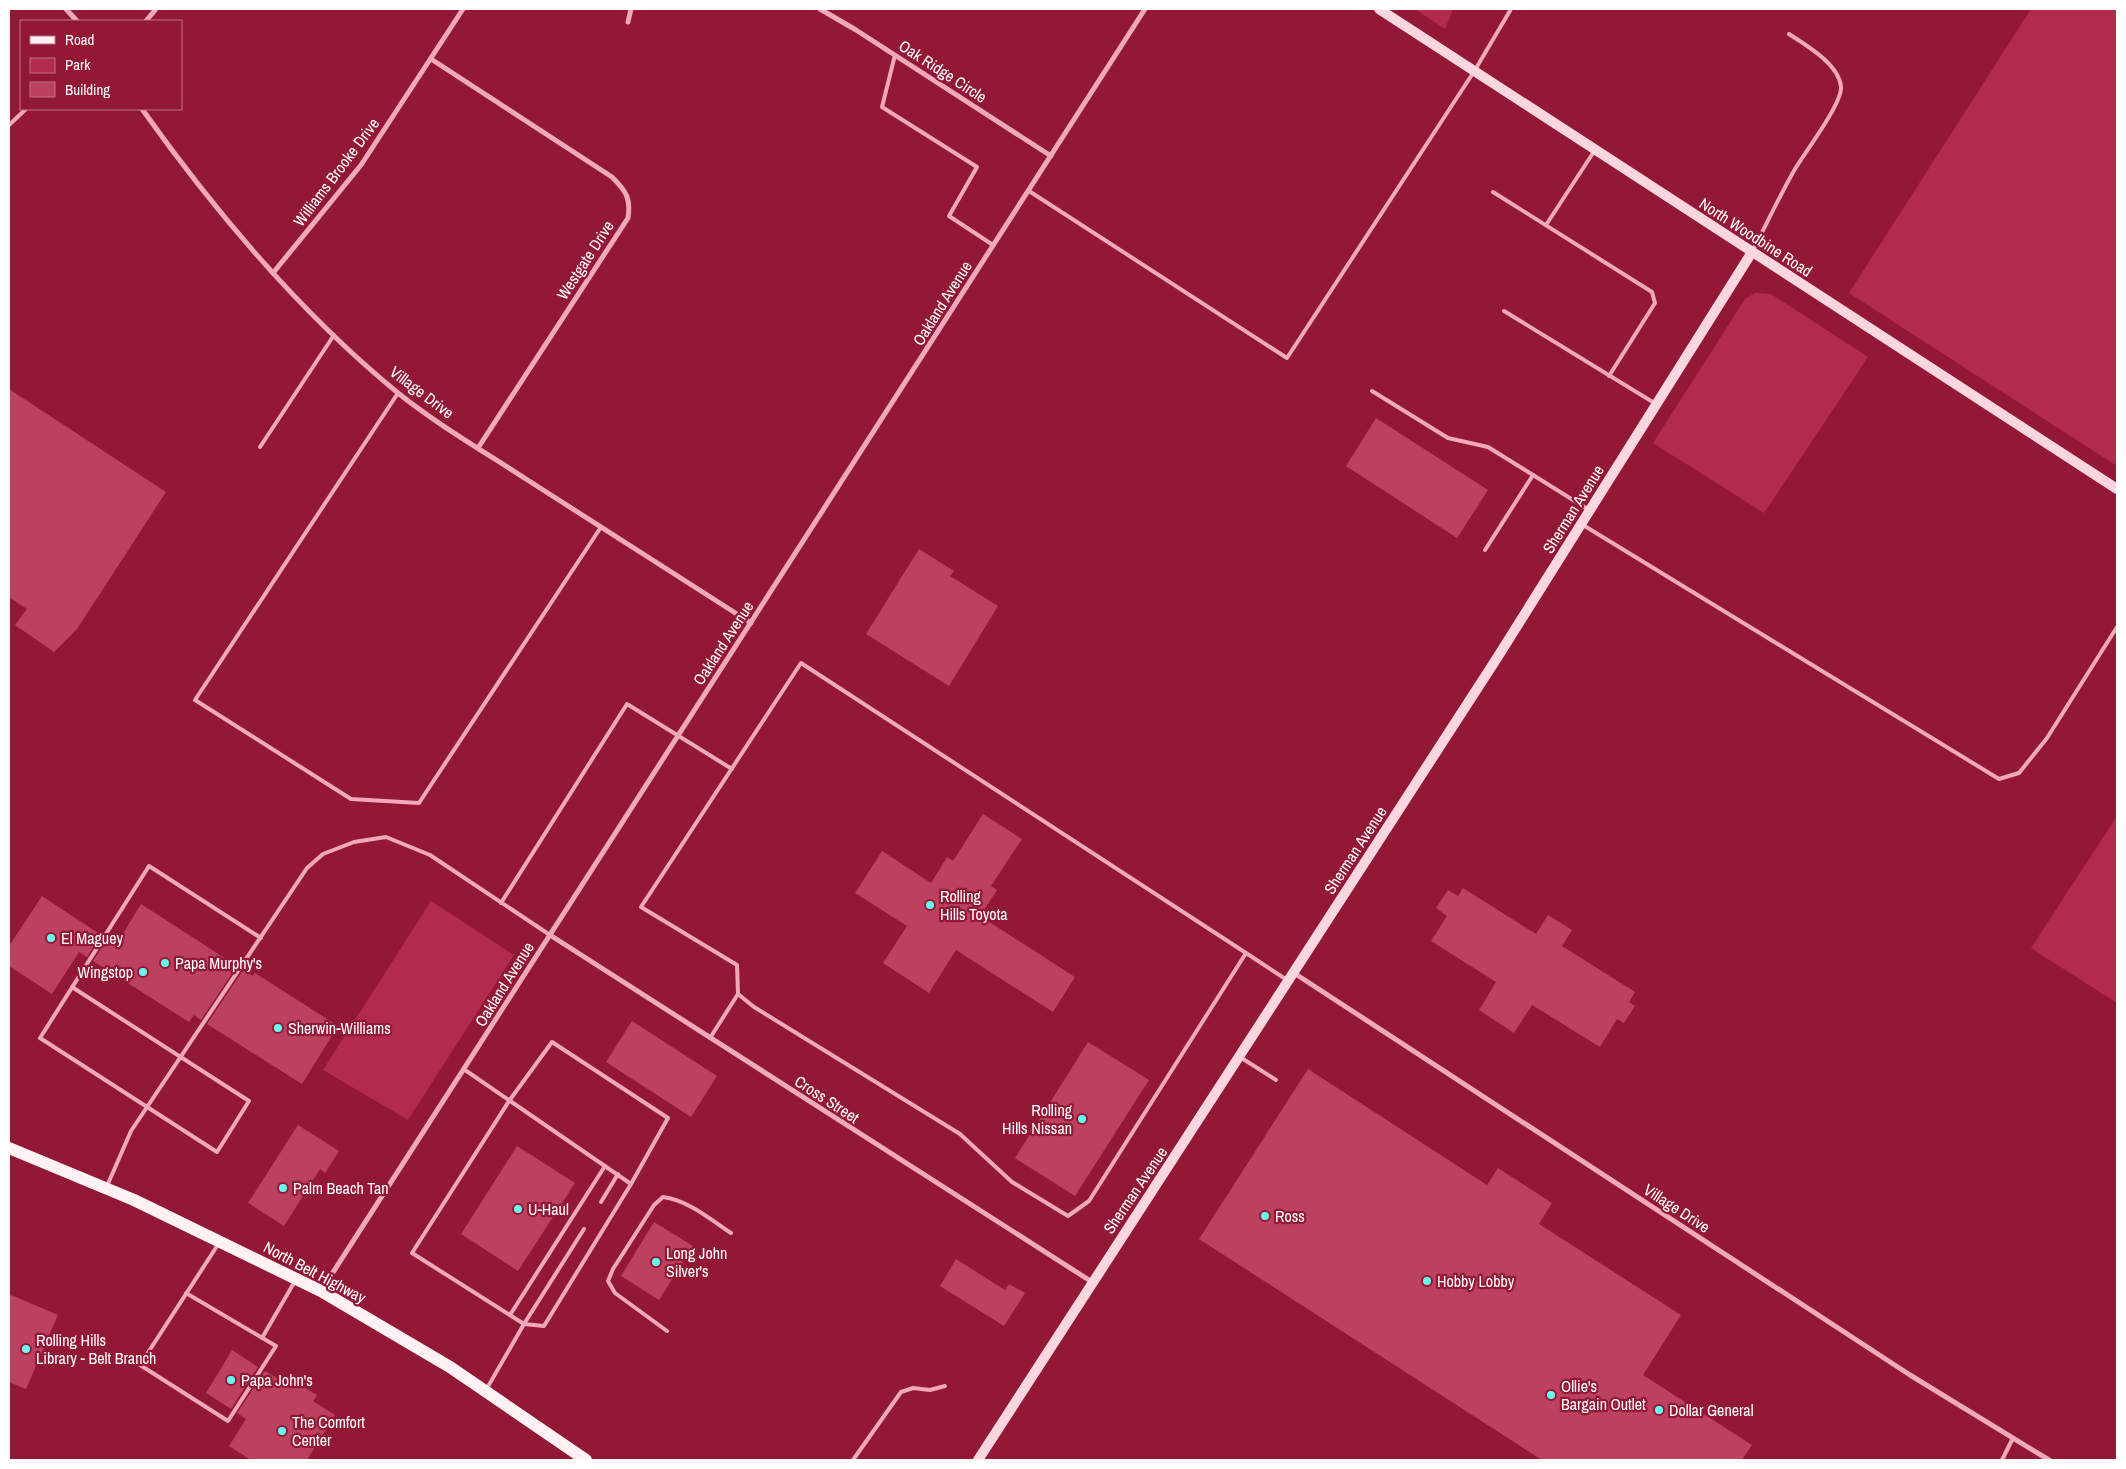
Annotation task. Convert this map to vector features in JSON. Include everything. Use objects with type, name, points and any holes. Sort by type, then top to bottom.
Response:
[{"type":"main road","name":"North Belt Highway","points":[[9,1148],[106,1188],[321,1291],[450,1367],[586,1460]]},
{"type":"street","points":[[66,9],[74,20]]},
{"type":"street","points":[[147,20],[156,9]]},
{"type":"street","name":"Williams Brooke Drive","points":[[273,272],[361,165],[463,9]]},
{"type":"street","points":[[628,22],[631,9]]},
{"type":"street","name":"Oak Ridge Circle","points":[[820,9],[1051,156]]},
{"type":"street","name":"Oakland Avenue","points":[[321,1291],[1145,9]]},
{"type":"street","name":"North Woodbine Road","points":[[1380,9],[2117,489]]},
{"type":"street","name":"Westgate Drive","points":[[431,59],[612,177],[622,187],[630,202],[628,218],[478,448]]},
{"type":"street","name":"Village Drive","points":[[143,110],[175,156],[245,244],[334,335],[398,393],[478,448],[750,623]]},
{"type":"street","name":"Sherman Avenue","points":[[978,1460],[1497,658],[1752,252]]},
{"type":"street","name":"Cross Street","points":[[550,935],[1092,1282]]},
{"type":"street","name":"Village Drive","points":[[1292,977],[1910,1375],[2049,1460]]},
{"type":"lane","points":[[1029,191],[1286,358],[1475,70],[1511,9]]},
{"type":"lane","points":[[1752,252],[1794,170],[1832,112],[1841,88],[1836,71],[1810,47],[1789,34]]},
{"type":"lane","points":[[895,55],[882,107],[977,168],[949,216],[993,245]]},
{"type":"lane","points":[[9,125],[25,110]]},
{"type":"lane","points":[[1546,225],[1596,149]]},
{"type":"lane","points":[[1493,192],[1652,292],[1655,304],[1609,376]]},
{"type":"lane","points":[[1504,311],[1656,404]]},
{"type":"lane","points":[[260,447],[334,335]]},
{"type":"lane","points":[[1372,391],[1448,438],[1488,447],[1589,510]]},
{"type":"lane","points":[[398,393],[195,700],[351,799],[419,803],[601,527]]},
{"type":"lane","points":[[1485,550],[1533,475]]},
{"type":"lane","points":[[1581,523],[1999,779],[2019,773],[2047,738],[2117,627]]},
{"type":"lane","points":[[710,1038],[738,994],[737,965],[641,907],[801,663],[1246,953],[1292,977]]},
{"type":"lane","points":[[501,903],[627,704],[732,769]]},
{"type":"lane","points":[[106,1188],[131,1131],[307,868],[324,854],[354,842],[386,837],[430,854],[550,935]]},
{"type":"lane","points":[[72,986],[249,1102],[217,1152],[40,1038],[72,986],[149,866],[261,938]]},
{"type":"lane","points":[[738,994],[754,1006],[960,1134],[1012,1182],[1068,1216],[1089,1201],[1246,953]]},
{"type":"lane","points":[[552,1042],[668,1118],[631,1184],[544,1326],[524,1324],[412,1253],[509,1101],[552,1042]]},
{"type":"lane","points":[[1240,1057],[1276,1080]]},
{"type":"lane","points":[[464,1070],[631,1184]]},
{"type":"lane","points":[[510,1315],[605,1166]]},
{"type":"lane","points":[[601,1202],[618,1174]]},
{"type":"lane","points":[[668,1331],[616,1294],[608,1281],[613,1269],[654,1204],[663,1197],[674,1198],[731,1233]]},
{"type":"lane","points":[[485,1392],[524,1324],[584,1229]]},
{"type":"lane","points":[[186,1293],[276,1346],[228,1421],[140,1365],[186,1293],[220,1242]]},
{"type":"lane","points":[[262,1338],[296,1279]]},
{"type":"lane","points":[[853,1460],[900,1392],[913,1388],[930,1390],[945,1386]]},
{"type":"lane","points":[[2002,1460],[2013,1438]]},
{"type":"green space","points":[[1415,9],[1453,9],[1445,29]]},
{"type":"green space","points":[[2031,9],[2117,9],[2117,466],[1849,293]]},
{"type":"green space","points":[[1755,293],[1771,294],[1868,357],[1764,513],[1653,443],[1745,299]]},
{"type":"green space","points":[[2117,816],[2117,1003],[2031,948]]},
{"type":"green space","points":[[431,901],[514,955],[408,1120],[323,1070]]},
{"type":"building","points":[[9,389],[166,492],[77,629],[54,652],[15,625],[27,609],[9,597]]},
{"type":"building","points":[[1376,418],[1488,490],[1457,538],[1346,466]]},
{"type":"building","points":[[919,549],[954,571],[950,576],[998,606],[949,686],[866,634]]},
{"type":"building","name":"Rolling Hills Toyota","points":[[983,814],[1022,839],[991,886],[997,890],[980,916],[1075,977],[1053,1012],[956,950],[929,993],[883,963],[907,926],[855,893],[882,851],[931,883],[947,857],[953,861]]},
{"type":"building","points":[[1463,888],[1536,934],[1548,915],[1572,930],[1562,946],[1635,992],[1629,1002],[1635,1006],[1624,1023],[1617,1019],[1600,1047],[1532,1005],[1514,1033],[1479,1010],[1496,982],[1431,941],[1447,916],[1436,908],[1448,890],[1458,896]]},
{"type":"building","name":"El Maguey","points":[[42,896],[101,935],[87,957],[79,952],[52,994],[9,966],[9,946]]},
{"type":"building","name":"Papa Murphy's","points":[[141,904],[237,966],[201,1020],[194,1015],[189,1022],[93,961],[107,939],[116,945]]},
{"type":"building","name":"Sherwin-Williams","points":[[243,970],[253,976],[255,973],[338,1026],[302,1084],[207,1024]]},
{"type":"building","points":[[632,1021],[717,1076],[691,1117],[606,1062]]},
{"type":"building","name":"Rolling Hills Nissan","points":[[1088,1042],[1149,1080],[1075,1196],[1015,1158]]},
{"type":"building","points":[[1308,1069],[1487,1185],[1498,1168],[1552,1203],[1539,1224],[1681,1315],[1643,1375],[1752,1445],[1742,1460],[1542,1460],[1199,1239]]},
{"type":"building","name":"Palm Beach Tan","points":[[298,1125],[339,1151],[325,1173],[320,1169],[284,1226],[248,1203]]},
{"type":"building","name":"U-Haul","points":[[517,1146],[575,1183],[518,1271],[461,1234]]},
{"type":"building","name":"Long John Silver's","points":[[654,1222],[693,1246],[659,1300],[621,1276]]},
{"type":"building","points":[[956,1259],[1005,1290],[1009,1284],[1025,1293],[1004,1326],[940,1286]]},
{"type":"building","name":"Rolling Hills Library - Belt Branch","points":[[9,1294],[58,1315],[26,1389],[9,1382]]},
{"type":"building","name":"Papa John's","points":[[232,1350],[258,1367],[231,1409],[206,1393]]},
{"type":"building","name":"The Comfort Center","points":[[265,1371],[294,1388],[297,1383],[317,1395],[313,1401],[335,1415],[307,1460],[251,1460],[229,1446],[246,1419],[237,1413]]},
{"type":"place","name":"Rolling Hills Toyota","points":[[930,905]]},
{"type":"place","name":"El Maguey","points":[[51,938]]},
{"type":"place","name":"Papa Murphy's","points":[[165,963]]},
{"type":"place","name":"Wingstop","points":[[143,972]]},
{"type":"place","name":"Sherwin-Williams","points":[[278,1028]]},
{"type":"place","name":"Rolling Hills Nissan","points":[[1082,1119]]},
{"type":"place","name":"Palm Beach Tan","points":[[283,1188]]},
{"type":"place","name":"U-Haul","points":[[518,1209]]},
{"type":"place","name":"Ross","points":[[1265,1216]]},
{"type":"place","name":"Long John Silver's","points":[[656,1262]]},
{"type":"place","name":"Hobby Lobby","points":[[1427,1281]]},
{"type":"place","name":"Rolling Hills Library - Belt Branch","points":[[26,1349]]},
{"type":"place","name":"Papa John's","points":[[231,1380]]},
{"type":"place","name":"Ollie's Bargain Outlet","points":[[1551,1395]]},
{"type":"place","name":"Dollar General","points":[[1659,1410]]},
{"type":"place","name":"The Comfort Center","points":[[282,1431]]}]
